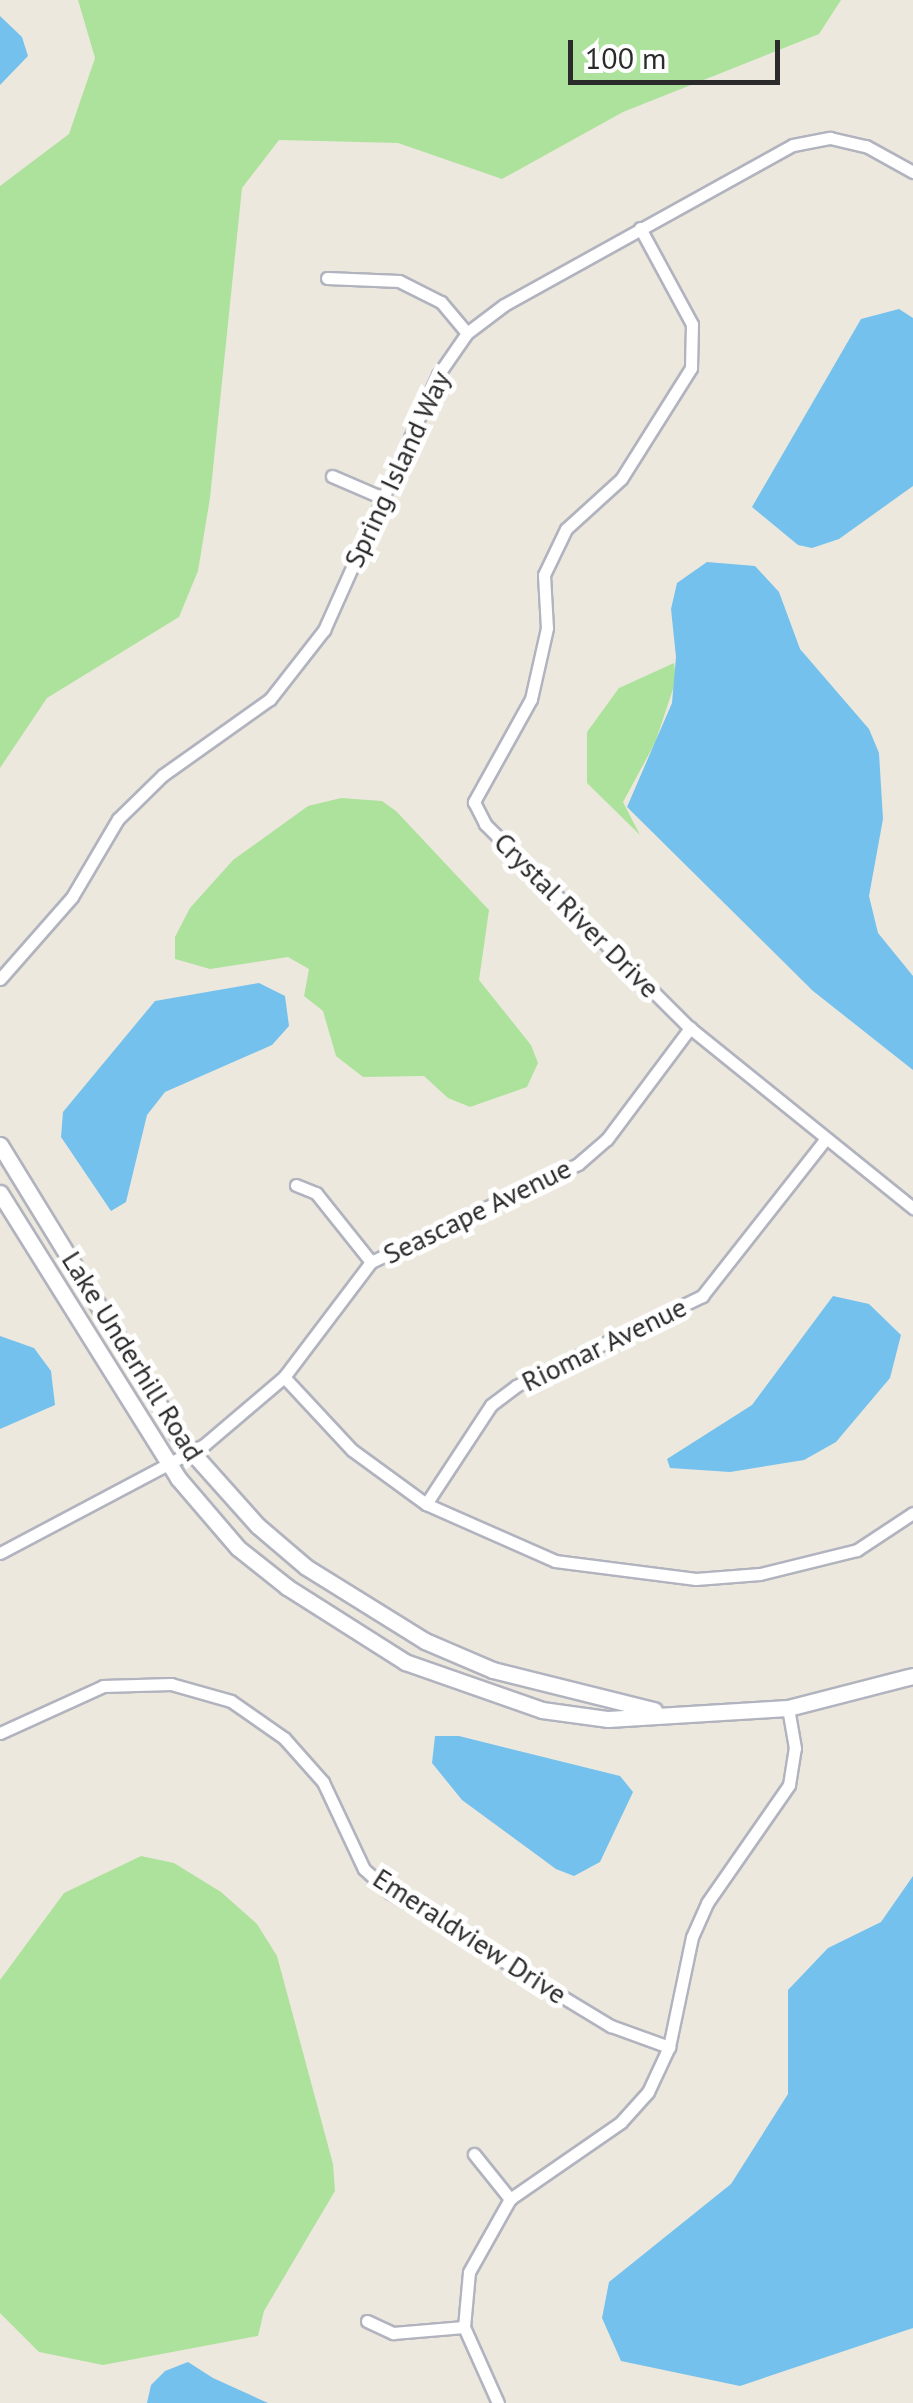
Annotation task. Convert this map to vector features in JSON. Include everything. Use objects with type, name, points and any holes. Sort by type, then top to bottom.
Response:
[{"type":"street","name":"Spring Island Way","points":[[0,980],[72,897],[118,819],[163,775],[270,699],[324,630],[438,375],[467,333],[640,228],[792,145],[830,138],[866,146],[913,172]]},
{"type":"street","name":"Crystal River Drive","points":[[640,228],[692,324],[691,368],[621,480],[566,530],[544,575],[546,628],[531,699],[474,802],[485,824],[690,1028],[824,1141],[913,1208]]},
{"type":"street","points":[[327,278],[399,281],[441,302],[467,333]]},
{"type":"street","points":[[332,476],[383,498]]},
{"type":"street","name":"Seascape Avenue","points":[[0,1553],[190,1454],[284,1377],[370,1262],[578,1164],[606,1139],[690,1028]]},
{"type":"street","name":"Riomar Avenue","points":[[426,1504],[490,1405],[516,1386],[702,1296],[824,1141]]},
{"type":"street","name":"Lake Underhill Road","points":[[0,1145],[190,1454],[306,1567],[425,1641],[493,1670],[668,1713]]},
{"type":"street","points":[[296,1185],[316,1193],[370,1262]]},
{"type":"street","name":"Lake Underhill Road","points":[[0,1193],[169,1467],[250,1558],[339,1625],[405,1662],[542,1710],[608,1719],[788,1708],[913,1676]]},
{"type":"street","points":[[284,1377],[352,1450],[426,1504],[555,1561],[696,1579],[812,1565],[857,1550],[913,1512]]},
{"type":"street","name":"Emeraldview Drive","points":[[0,1732],[103,1686],[171,1684],[231,1701],[284,1738],[322,1782],[364,1869],[391,1893],[611,2026],[669,2048]]},
{"type":"street","points":[[498,2403],[464,2327],[469,2272],[510,2200],[621,2122],[648,2092],[669,2048],[692,1938],[707,1902],[789,1785],[795,1748],[788,1708]]},
{"type":"street","points":[[474,2154],[510,2200]]},
{"type":"street","points":[[367,2320],[393,2334],[464,2327]]},
{"type":"green space","points":[[78,0],[841,0],[819,34],[623,112],[502,179],[398,143],[279,140],[242,188],[210,498],[198,571],[179,617],[47,698],[0,768],[0,186],[69,134],[95,58]]},
{"type":"green space","points":[[674,663],[676,680],[655,743],[623,802],[640,835],[587,783],[587,732],[619,688]]},
{"type":"green space","points":[[341,798],[382,801],[396,811],[489,910],[479,980],[531,1045],[538,1063],[527,1087],[470,1107],[448,1098],[424,1076],[363,1077],[336,1056],[323,1011],[304,996],[309,969],[288,957],[210,969],[175,959],[175,937],[190,908],[233,860],[308,806]]},
{"type":"green space","points":[[141,1856],[174,1863],[221,1892],[257,1924],[277,1956],[333,2164],[335,2191],[264,2311],[258,2336],[103,2365],[39,2352],[0,2313],[0,1980],[64,1893]]},
{"type":"water","points":[[0,16],[22,37],[28,56],[0,85]]},
{"type":"water","points":[[899,309],[913,318],[913,486],[839,539],[812,548],[798,545],[752,507],[861,319]]},
{"type":"water","points":[[707,562],[755,566],[779,592],[800,649],[869,729],[879,753],[883,819],[869,896],[878,933],[913,976],[913,1070],[813,991],[627,807],[672,703],[676,657],[671,609],[677,583]]},
{"type":"water","points":[[259,983],[285,996],[289,1026],[272,1045],[165,1092],[147,1115],[126,1202],[111,1211],[61,1137],[63,1112],[155,1001]]},
{"type":"water","points":[[833,1296],[869,1304],[901,1335],[890,1378],[836,1442],[804,1460],[730,1472],[670,1468],[667,1459],[752,1405]]},
{"type":"water","points":[[0,1336],[34,1348],[51,1371],[55,1405],[0,1429]]},
{"type":"water","points":[[435,1736],[459,1736],[620,1776],[633,1792],[600,1862],[574,1876],[556,1869],[462,1800],[432,1763]]},
{"type":"water","points":[[913,1876],[913,2328],[740,2386],[621,2361],[602,2318],[609,2282],[731,2184],[788,2094],[788,1990],[828,1948],[881,1922]]},
{"type":"water","points":[[188,2362],[268,2403],[147,2403],[151,2385],[165,2371]]}]
